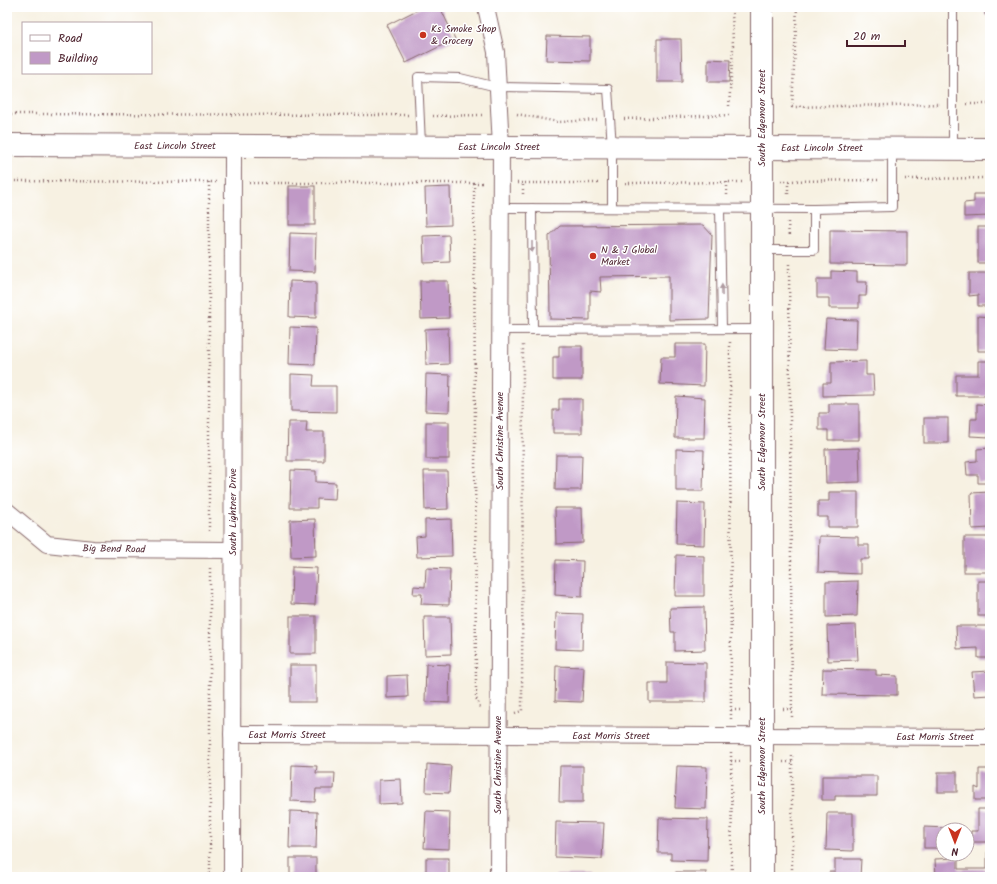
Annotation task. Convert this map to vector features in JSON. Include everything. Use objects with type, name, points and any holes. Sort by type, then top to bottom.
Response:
[{"type":"street","name":"South Christine Avenue","points":[[486,7],[496,52],[501,147],[498,877]]},
{"type":"street","name":"South Edgemoor Street","points":[[762,7],[762,877]]},
{"type":"street","name":"East Lincoln Street","points":[[7,145],[990,149]]},
{"type":"street","name":"South Lightner Drive","points":[[232,877],[233,146]]},
{"type":"street","name":"Big Bend Road","points":[[7,511],[47,544],[93,549],[232,550]]},
{"type":"street","name":"East Morris Street","points":[[232,734],[990,737]]},
{"type":"lane","points":[[953,7],[953,149]]},
{"type":"lane","points":[[421,146],[418,77],[460,78],[497,87],[608,88],[612,147],[612,208]]},
{"type":"lane","points":[[501,208],[814,209],[892,207],[892,148]]},
{"type":"lane","points":[[532,208],[533,330]]},
{"type":"lane","points":[[724,209],[726,329]]},
{"type":"lane","points":[[762,250],[814,250],[814,209]]},
{"type":"lane","points":[[501,330],[762,329]]},
{"type":"path","points":[[729,106],[733,49],[732,7]]},
{"type":"path","points":[[797,7],[792,107],[990,104]]},
{"type":"path","points":[[7,114],[420,116],[518,114],[558,122],[729,115]]},
{"type":"path","points":[[788,181],[792,877]]},
{"type":"path","points":[[209,182],[210,877]]},
{"type":"path","points":[[724,209],[727,182]]},
{"type":"path","points":[[726,329],[732,877]]},
{"type":"building","points":[[423,7],[440,7],[455,39],[406,63],[387,25]]},
{"type":"building","points":[[985,7],[990,7],[990,16],[985,15]]},
{"type":"building","points":[[547,36],[590,37],[590,61],[546,60]]},
{"type":"building","points":[[657,39],[681,39],[682,82],[657,82]]},
{"type":"building","points":[[708,59],[730,60],[729,82],[708,82]]},
{"type":"building","points":[[289,186],[315,186],[315,225],[289,225]]},
{"type":"building","points":[[450,187],[451,225],[426,226],[425,188]]},
{"type":"building","points":[[974,194],[990,194],[990,216],[964,217],[964,203],[974,202]]},
{"type":"building","points":[[703,225],[712,235],[709,319],[669,320],[669,276],[600,277],[601,292],[590,291],[590,320],[550,319],[549,236],[560,226]]},
{"type":"building","points":[[978,227],[990,227],[990,263],[978,263]]},
{"type":"building","points":[[830,230],[907,231],[907,265],[830,264]]},
{"type":"building","points":[[290,233],[316,234],[315,272],[289,271]]},
{"type":"building","points":[[449,235],[450,262],[424,263],[423,236]]},
{"type":"building","points":[[831,271],[857,272],[857,282],[867,282],[866,296],[859,296],[859,308],[829,308],[829,298],[817,298],[817,279],[831,279]]},
{"type":"building","points":[[969,273],[990,273],[990,306],[978,306],[978,295],[969,296]]},
{"type":"building","points":[[290,281],[316,282],[316,318],[289,317]]},
{"type":"building","points":[[420,281],[448,281],[449,318],[421,319]]},
{"type":"building","points":[[978,316],[990,317],[990,351],[978,351]]},
{"type":"building","points":[[826,319],[857,320],[856,350],[824,349]]},
{"type":"building","points":[[290,327],[316,328],[315,365],[289,364]]},
{"type":"building","points":[[448,328],[449,364],[426,365],[425,329]]},
{"type":"building","points":[[675,344],[705,344],[704,386],[660,384],[661,357],[675,357]]},
{"type":"building","points":[[559,346],[582,346],[582,380],[553,380],[553,357],[559,357]]},
{"type":"building","points":[[866,361],[866,375],[873,375],[874,395],[823,396],[823,383],[831,383],[831,362]]},
{"type":"building","points":[[978,361],[990,361],[990,396],[956,396],[956,375],[978,375]]},
{"type":"building","points":[[291,374],[314,375],[313,386],[336,386],[336,412],[291,411]]},
{"type":"building","points":[[426,374],[450,375],[449,412],[425,411]]},
{"type":"building","points":[[676,396],[705,398],[704,438],[675,438]]},
{"type":"building","points":[[559,399],[582,399],[582,433],[553,433],[553,410],[559,410]]},
{"type":"building","points":[[829,404],[859,404],[859,440],[828,440],[828,430],[819,430],[819,413],[829,413]]},
{"type":"building","points":[[977,404],[990,405],[990,437],[970,436],[971,419],[977,419]]},
{"type":"building","points":[[924,418],[948,418],[948,443],[924,443]]},
{"type":"building","points":[[288,422],[307,422],[306,432],[324,432],[324,461],[287,461]]},
{"type":"building","points":[[426,422],[449,422],[449,459],[426,459]]},
{"type":"building","points":[[859,448],[860,482],[826,483],[825,449]]},
{"type":"building","points":[[990,448],[990,483],[978,483],[978,475],[967,475],[966,462],[977,461],[977,449]]},
{"type":"building","points":[[676,449],[704,450],[703,491],[676,491]]},
{"type":"building","points":[[556,455],[582,455],[581,490],[555,490]]},
{"type":"building","points":[[291,470],[316,471],[316,482],[336,483],[335,500],[317,499],[317,508],[290,508]]},
{"type":"building","points":[[424,471],[447,471],[448,509],[425,510]]},
{"type":"building","points":[[829,492],[858,492],[858,527],[828,527],[828,517],[818,517],[818,501],[829,501]]},
{"type":"building","points":[[990,492],[990,528],[972,529],[971,493]]},
{"type":"building","points":[[677,503],[705,504],[704,545],[676,544]]},
{"type":"building","points":[[555,508],[582,508],[583,543],[556,544]]},
{"type":"building","points":[[315,519],[316,556],[291,557],[290,520]]},
{"type":"building","points":[[451,519],[452,556],[417,557],[416,537],[425,536],[425,520]]},
{"type":"building","points":[[819,536],[858,537],[858,545],[869,545],[869,559],[860,559],[860,574],[818,572]]},
{"type":"building","points":[[964,537],[990,537],[990,572],[964,572]]},
{"type":"building","points":[[676,555],[704,556],[704,596],[675,596]]},
{"type":"building","points":[[556,560],[583,561],[582,597],[555,595]]},
{"type":"building","points":[[292,567],[317,568],[315,605],[291,604]]},
{"type":"building","points":[[426,568],[450,569],[449,605],[421,604],[422,594],[413,594],[414,586],[425,587]]},
{"type":"building","points":[[858,581],[857,616],[826,617],[826,582]]},
{"type":"building","points":[[978,581],[990,581],[990,616],[978,616]]},
{"type":"building","points":[[704,607],[705,650],[675,651],[675,632],[671,632],[670,608]]},
{"type":"building","points":[[556,613],[583,614],[582,650],[555,649]]},
{"type":"building","points":[[290,616],[316,616],[316,654],[290,654]]},
{"type":"building","points":[[424,617],[450,617],[451,654],[425,655]]},
{"type":"building","points":[[856,625],[858,660],[828,661],[827,626]]},
{"type":"building","points":[[956,626],[990,626],[990,658],[978,658],[978,648],[957,649]]},
{"type":"building","points":[[667,662],[706,663],[706,702],[649,702],[649,683],[667,683]]},
{"type":"building","points":[[426,664],[450,665],[449,703],[425,702]]},
{"type":"building","points":[[290,665],[316,665],[316,702],[290,702]]},
{"type":"building","points":[[556,666],[584,667],[582,702],[555,701]]},
{"type":"building","points":[[823,669],[876,670],[876,675],[897,676],[897,695],[822,694]]},
{"type":"building","points":[[990,671],[990,695],[974,696],[972,672]]},
{"type":"building","points":[[407,675],[408,697],[387,698],[387,676]]},
{"type":"building","points":[[427,764],[451,766],[449,793],[426,792]]},
{"type":"building","points":[[292,765],[317,766],[316,773],[335,773],[334,789],[316,789],[315,802],[291,801]]},
{"type":"building","points":[[560,766],[583,766],[583,802],[559,802]]},
{"type":"building","points":[[677,766],[707,767],[706,809],[675,808]]},
{"type":"building","points":[[979,769],[990,769],[990,800],[975,800],[975,787],[979,789]]},
{"type":"building","points":[[938,772],[957,772],[957,792],[938,792]]},
{"type":"building","points":[[822,776],[877,776],[877,796],[835,796],[835,800],[822,800]]},
{"type":"building","points":[[401,779],[402,803],[379,804],[379,780]]},
{"type":"building","points":[[978,809],[990,809],[990,842],[975,842],[975,831],[978,831]]},
{"type":"building","points":[[290,811],[317,812],[316,848],[289,848]]},
{"type":"building","points":[[426,811],[450,812],[449,849],[424,848]]},
{"type":"building","points":[[827,813],[853,813],[853,851],[826,850]]},
{"type":"building","points":[[659,818],[708,819],[707,861],[671,860],[671,853],[658,853]]},
{"type":"building","points":[[556,822],[604,823],[602,859],[555,857]]},
{"type":"building","points":[[924,827],[935,827],[935,848],[924,848]]},
{"type":"building","points":[[987,852],[990,852],[990,877],[936,877],[935,862],[958,862],[958,869],[987,869]]},
{"type":"building","points":[[290,858],[316,858],[316,877],[290,877]]},
{"type":"building","points":[[426,858],[449,858],[449,877],[426,877]]},
{"type":"building","points":[[835,859],[861,859],[860,877],[829,877],[829,872],[835,872]]},
{"type":"building","points":[[676,872],[706,872],[706,877],[676,877]]},
{"type":"building","points":[[556,875],[590,875],[590,877],[556,877]]},
{"type":"place","name":"Ks Smoke Shop & Grocery","points":[[423,35]]},
{"type":"place","name":"N & J Global Market","points":[[593,256]]}]
